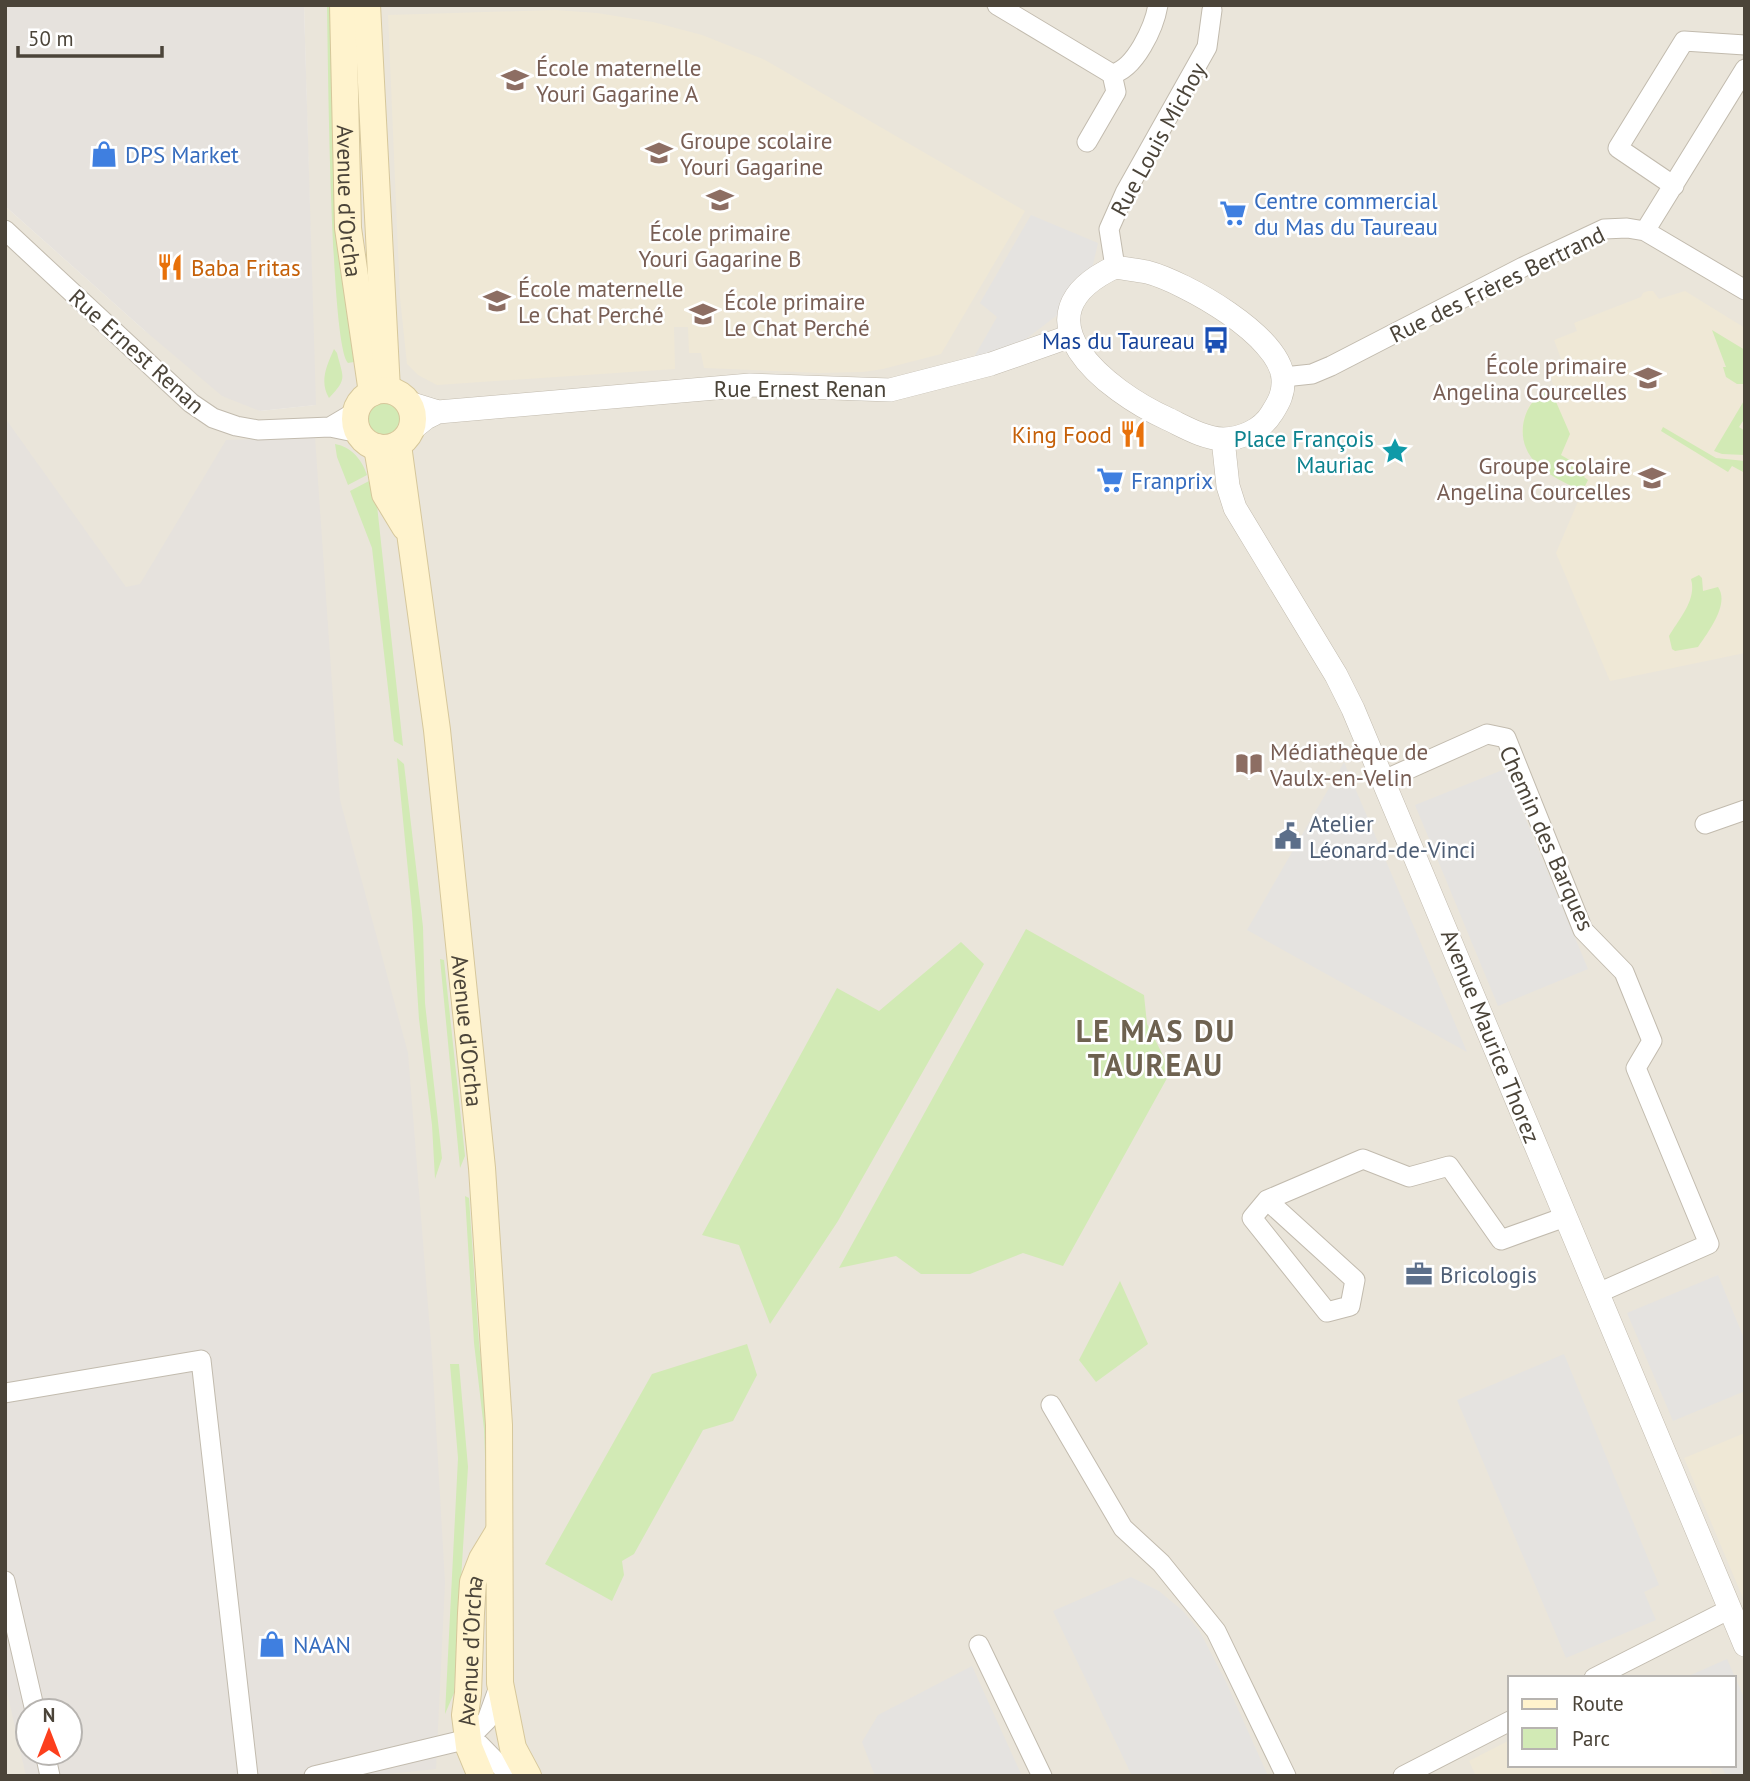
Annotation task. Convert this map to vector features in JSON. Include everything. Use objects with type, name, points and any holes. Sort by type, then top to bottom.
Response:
[{"type":"main road","name":"Avenue d'Orcha","points":[[343,5],[348,228],[384,419]]},
{"type":"main road","name":"Avenue d'Orcha","points":[[368,5],[385,494],[410,534],[437,730],[482,1168],[499,1425],[500,1684],[513,1748],[528,1776]]},
{"type":"main road","name":"Avenue d'Orcha","points":[[481,1776],[468,1739],[466,1715],[473,1582],[499,1529]]},
{"type":"street","points":[[997,5],[1112,75],[1121,73],[1129,66],[1150,30],[1158,5]]},
{"type":"street","name":"Rue Louis Michoy","points":[[1115,267],[1109,229],[1125,193],[1207,47],[1211,7]]},
{"type":"street","points":[[1674,186],[1618,148],[1684,41],[1745,45]]},
{"type":"street","points":[[1645,232],[1745,69]]},
{"type":"street","points":[[1087,142],[1116,92],[1112,75]]},
{"type":"street","name":"Rue des Frères Bertrand","points":[[1284,377],[1312,374],[1331,366],[1523,267],[1604,229],[1627,228],[1645,232],[1745,290]]},
{"type":"street","name":"Rue Ernest Renan","points":[[5,230],[191,403],[213,418],[258,430],[330,426],[438,412],[750,385],[890,390],[991,363],[1071,336]]},
{"type":"street","points":[[1115,267],[1148,272],[1183,287],[1221,307],[1255,334],[1277,357],[1284,377],[1282,396],[1269,419],[1253,432],[1223,439],[1200,434],[1149,411],[1105,381],[1086,363],[1071,336],[1070,309],[1079,290],[1093,277],[1115,267]]},
{"type":"street","name":"Avenue Maurice Thorez","points":[[1223,439],[1228,486],[1235,508],[1336,675],[1384,779],[1745,1645]]},
{"type":"street","name":"Chemin des Barques","points":[[1384,779],[1487,734],[1506,738],[1583,930],[1624,972],[1652,1041],[1636,1068],[1709,1244],[1598,1293]]},
{"type":"street","points":[[1706,824],[1745,810]]},
{"type":"street","points":[[1267,1200],[1355,1280],[1350,1306],[1327,1312],[1252,1218],[1267,1200],[1363,1159],[1409,1177],[1449,1166],[1501,1240],[1565,1217]]},
{"type":"street","points":[[5,1393],[201,1360],[248,1776]]},
{"type":"street","points":[[1051,1405],[1122,1528],[1161,1563],[1216,1631],[1286,1776]]},
{"type":"street","points":[[5,1581],[32,1697]]},
{"type":"street","points":[[1598,1676],[1730,1609]]},
{"type":"street","points":[[979,1645],[1042,1776]]},
{"type":"street","points":[[314,1776],[468,1739],[487,1720],[500,1684]]},
{"type":"street","points":[[1404,1776],[1508,1722]]},
{"type":"street","points":[[468,1739],[480,1745],[510,1776]]},
{"type":"shaded area","points":[[5,5],[304,5],[316,405],[260,411],[222,396],[5,206]]},
{"type":"shaded area","points":[[304,5],[1745,5],[1745,1776],[5,1776],[5,206],[144,330],[260,411],[315,405]]},
{"type":"shaded area","name":"Groupe scolaire Youri Gagarine","points":[[555,10],[597,13],[653,22],[702,35],[765,60],[1025,211],[941,354],[863,372],[819,373],[704,368],[701,353],[689,353],[688,327],[674,327],[675,369],[437,385],[418,375],[407,364],[400,298],[388,15]]},
{"type":"shaded area","points":[[1031,215],[1098,243],[1092,269],[1060,313],[1022,342],[974,357],[997,317],[980,303]]},
{"type":"shaded area","name":"Groupe scolaire Angelina Courcelles","points":[[1648,291],[1653,291],[1659,299],[1685,291],[1745,328],[1745,653],[1610,681],[1556,553],[1582,492],[1537,465],[1526,448],[1522,431],[1529,406],[1546,388],[1553,385],[1549,370],[1563,364],[1554,340],[1577,331],[1574,323],[1641,297]]},
{"type":"shaded area","points":[[5,418],[126,587],[140,584],[226,440],[315,437],[340,800],[408,1053],[432,1356],[445,1583],[436,1769],[369,1776],[26,1776],[24,1767],[84,1767],[84,1697],[14,1697],[14,1723],[5,1683]]},
{"type":"shaded area","points":[[1344,762],[1467,1052],[1247,930]]},
{"type":"shaded area","points":[[1505,769],[1588,969],[1498,1006],[1415,805]]},
{"type":"shaded area","points":[[1718,1275],[1745,1341],[1745,1391],[1673,1421],[1627,1313]]},
{"type":"shaded area","points":[[1564,1354],[1659,1585],[1644,1592],[1656,1620],[1566,1658],[1457,1400]]},
{"type":"shaded area","points":[[1745,1433],[1745,1603],[1684,1458]]},
{"type":"shaded area","points":[[1131,1577],[1159,1591],[1183,1611],[1199,1630],[1226,1682],[1268,1776],[1132,1776],[1053,1611]]},
{"type":"shaded area","points":[[1727,1659],[1734,1676],[1689,1676]]},
{"type":"shaded area","points":[[972,1666],[1022,1776],[875,1776],[862,1742],[878,1715]]},
{"type":"shaded area","points":[[1736,1680],[1745,1700],[1745,1776],[1726,1776],[1722,1767],[1736,1767]]},
{"type":"shaded area","points":[[1508,1741],[1508,1767],[1709,1767],[1713,1776],[1476,1776],[1469,1761]]},
{"type":"green space","points":[[327,5],[335,5],[360,361],[348,363],[342,345],[337,306],[329,134]]},
{"type":"green space","points":[[1712,330],[1745,350],[1745,384],[1737,384],[1726,377],[1723,367],[1726,367]]},
{"type":"green space","points":[[334,349],[342,377],[339,386],[329,398],[324,379]]},
{"type":"green space","points":[[1550,388],[1570,434],[1561,455],[1588,471],[1584,477],[1588,480],[1582,492],[1540,467],[1528,453],[1524,443],[1527,411],[1540,394]]},
{"type":"green space","points":[[1745,399],[1745,418],[1739,427],[1745,431],[1745,455],[1714,451]]},
{"type":"green space","points":[[385,403],[397,408],[402,420],[397,432],[385,437],[373,432],[368,420],[373,408]]},
{"type":"green space","points":[[1663,427],[1716,458],[1745,461],[1745,473],[1732,466],[1728,472],[1661,431]]},
{"type":"green space","points":[[335,444],[356,455],[367,475],[348,485]]},
{"type":"green space","points":[[369,481],[373,498],[376,496],[403,746],[394,741],[372,548],[350,491]]},
{"type":"green space","points":[[1699,575],[1702,578],[1703,591],[1718,587],[1721,594],[1720,610],[1698,647],[1675,651],[1669,636],[1689,602],[1692,594],[1691,579]]},
{"type":"green space","points":[[397,758],[404,764],[423,927],[425,1003],[442,1158],[435,1179],[432,1125],[419,1019]]},
{"type":"green space","points":[[1026,929],[1144,995],[1147,1024],[1171,1071],[1063,1266],[1023,1253],[970,1274],[921,1274],[896,1256],[839,1268]]},
{"type":"green space","points":[[961,942],[984,964],[838,1221],[770,1324],[739,1245],[702,1235],[837,988],[879,1011]]},
{"type":"green space","points":[[440,959],[444,960],[465,1156],[460,1168]]},
{"type":"green space","points":[[465,1196],[469,1198],[479,1343],[489,1429],[487,1509],[484,1429],[474,1343]]},
{"type":"green space","points":[[1120,1281],[1148,1344],[1096,1382],[1079,1360]]},
{"type":"green space","points":[[747,1344],[757,1375],[733,1421],[703,1430],[634,1554],[622,1561],[624,1575],[612,1601],[545,1564],[652,1374]]},
{"type":"green space","points":[[450,1364],[459,1364],[468,1467],[454,1693],[445,1714],[458,1458]]},
{"type":"place","name":"École maternelle Youri Gagarine A","points":[[515,80]]},
{"type":"place","name":"Groupe scolaire Youri Gagarine","points":[[659,153]]},
{"type":"place","name":"DPS Market","points":[[104,154]]},
{"type":"place","name":"École primaire Youri Gagarine B","points":[[720,200]]},
{"type":"place","name":"Centre commercial du Mas du Taureau","points":[[1233,213]]},
{"type":"place","name":"Baba Fritas","points":[[170,267]]},
{"type":"place","name":"École maternelle Le Chat Perché","points":[[497,301]]},
{"type":"place","name":"École primaire Le Chat Perché","points":[[703,314]]},
{"type":"place","name":"Mas du Taureau","points":[[1216,340]]},
{"type":"place","name":"École primaire Angelina Courcelles","points":[[1648,378]]},
{"type":"place","name":"King Food","points":[[1133,434]]},
{"type":"place","name":"Place François Mauriac","points":[[1395,451]]},
{"type":"place","name":"Groupe scolaire Angelina Courcelles","points":[[1652,478]]},
{"type":"place","name":"Franprix","points":[[1110,480]]},
{"type":"place","name":"Médiathèque de Vaulx-en-Velin","points":[[1249,764]]},
{"type":"place","name":"Atelier Léonard-de-Vinci","points":[[1288,836]]},
{"type":"place","name":"Bricologis","points":[[1419,1274]]},
{"type":"place","name":"NAAN","points":[[272,1644]]},
{"type":"district","name":"LE MAS DU TAUREAU","points":[[1156,1047]]}]
